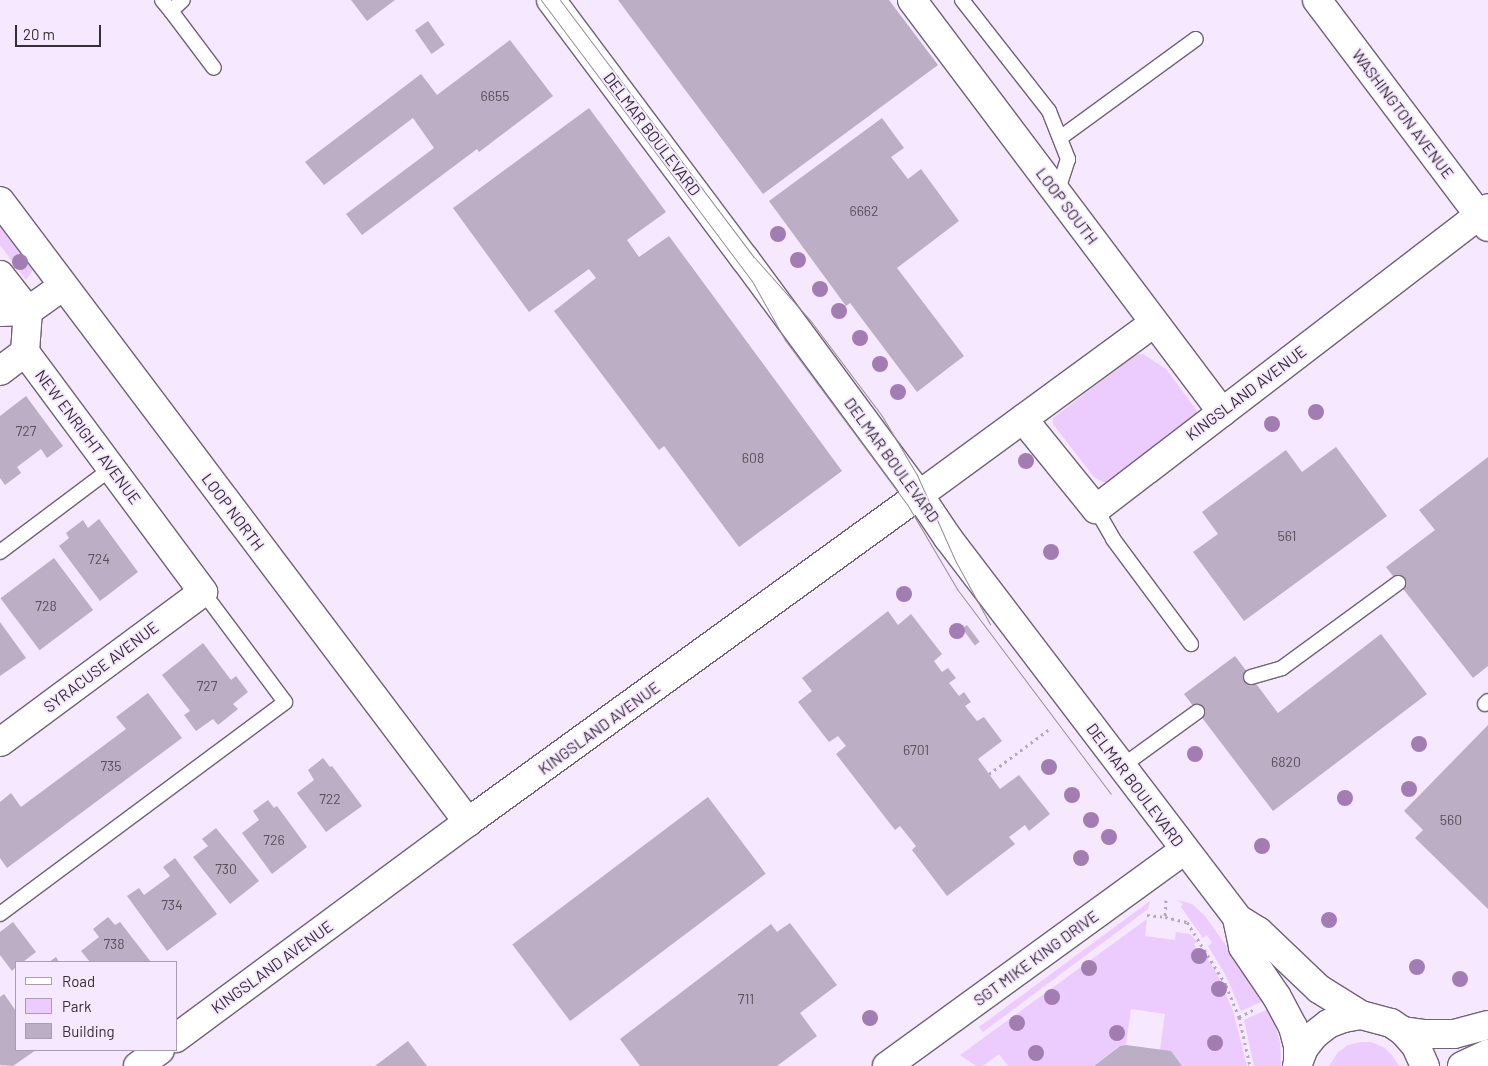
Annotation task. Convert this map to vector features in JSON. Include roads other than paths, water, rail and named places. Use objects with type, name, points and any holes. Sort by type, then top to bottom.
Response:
[{"type":"street","name":"DELMAR BOULEVARD","points":[[551,0],[919,495],[948,538],[1237,918],[1258,931],[1319,990],[1361,1016]]},
{"type":"street","name":"LOOP SOUTH","points":[[912,0],[1222,412]]},
{"type":"street","name":"WASHINGTON AVENUE","points":[[1317,0],[1485,216]]},
{"type":"street","name":"LOOP NORTH","points":[[0,201],[468,822]]},
{"type":"street","name":"KINGSLAND AVENUE","points":[[1096,509],[1222,412],[1485,216]]},
{"type":"street","points":[[0,275],[28,311]]},
{"type":"street","points":[[0,312],[28,311],[63,286]]},
{"type":"street","name":"NEW ENRIGHT AVENUE","points":[[28,311],[25,352],[203,592]]},
{"type":"street","name":"KINGSLAND AVENUE","points":[[178,1037],[468,822],[1154,323]]},
{"type":"street","points":[[0,371],[25,352]]},
{"type":"street","points":[[1023,419],[1096,509]]},
{"type":"street","name":"SYRACUSE AVENUE","points":[[0,742],[203,592]]},
{"type":"street","name":"SGT MIKE KING DRIVE","points":[[887,1066],[1184,850]]},
{"type":"street","name":"DELMAR BOULEVARD","points":[[1237,918],[1243,946],[1277,997],[1293,1027],[1298,1046],[1298,1065]]},
{"type":"street","points":[[1298,1065],[1304,1048],[1314,1035],[1328,1024],[1344,1018],[1361,1016],[1391,1022],[1404,1031],[1416,1046],[1425,1066]]},
{"type":"street","points":[[1404,1031],[1425,1034],[1454,1034],[1488,1025]]},
{"type":"street","points":[[138,1066],[159,1051]]},
{"type":"street","points":[[1462,1066],[1488,1054]]},
{"type":"lane","points":[[162,0],[214,68]]},
{"type":"lane","points":[[172,11],[183,0]]},
{"type":"lane","points":[[962,0],[1048,111],[1068,159],[1056,193]]},
{"type":"lane","points":[[1060,138],[1196,39]]},
{"type":"lane","points":[[0,552],[112,468]]},
{"type":"lane","points":[[1096,509],[1113,539],[1191,644]]},
{"type":"lane","points":[[1251,678],[1282,668],[1398,582]]},
{"type":"lane","points":[[0,914],[285,702],[203,592]]},
{"type":"lane","points":[[1121,767],[1197,712]]},
{"type":"tram line","points":[[541,0],[752,281],[785,340],[907,504],[957,589],[1111,794]]},
{"type":"tram line","points":[[560,0],[754,257],[810,320],[882,416],[917,475],[956,562],[990,624]]}]
